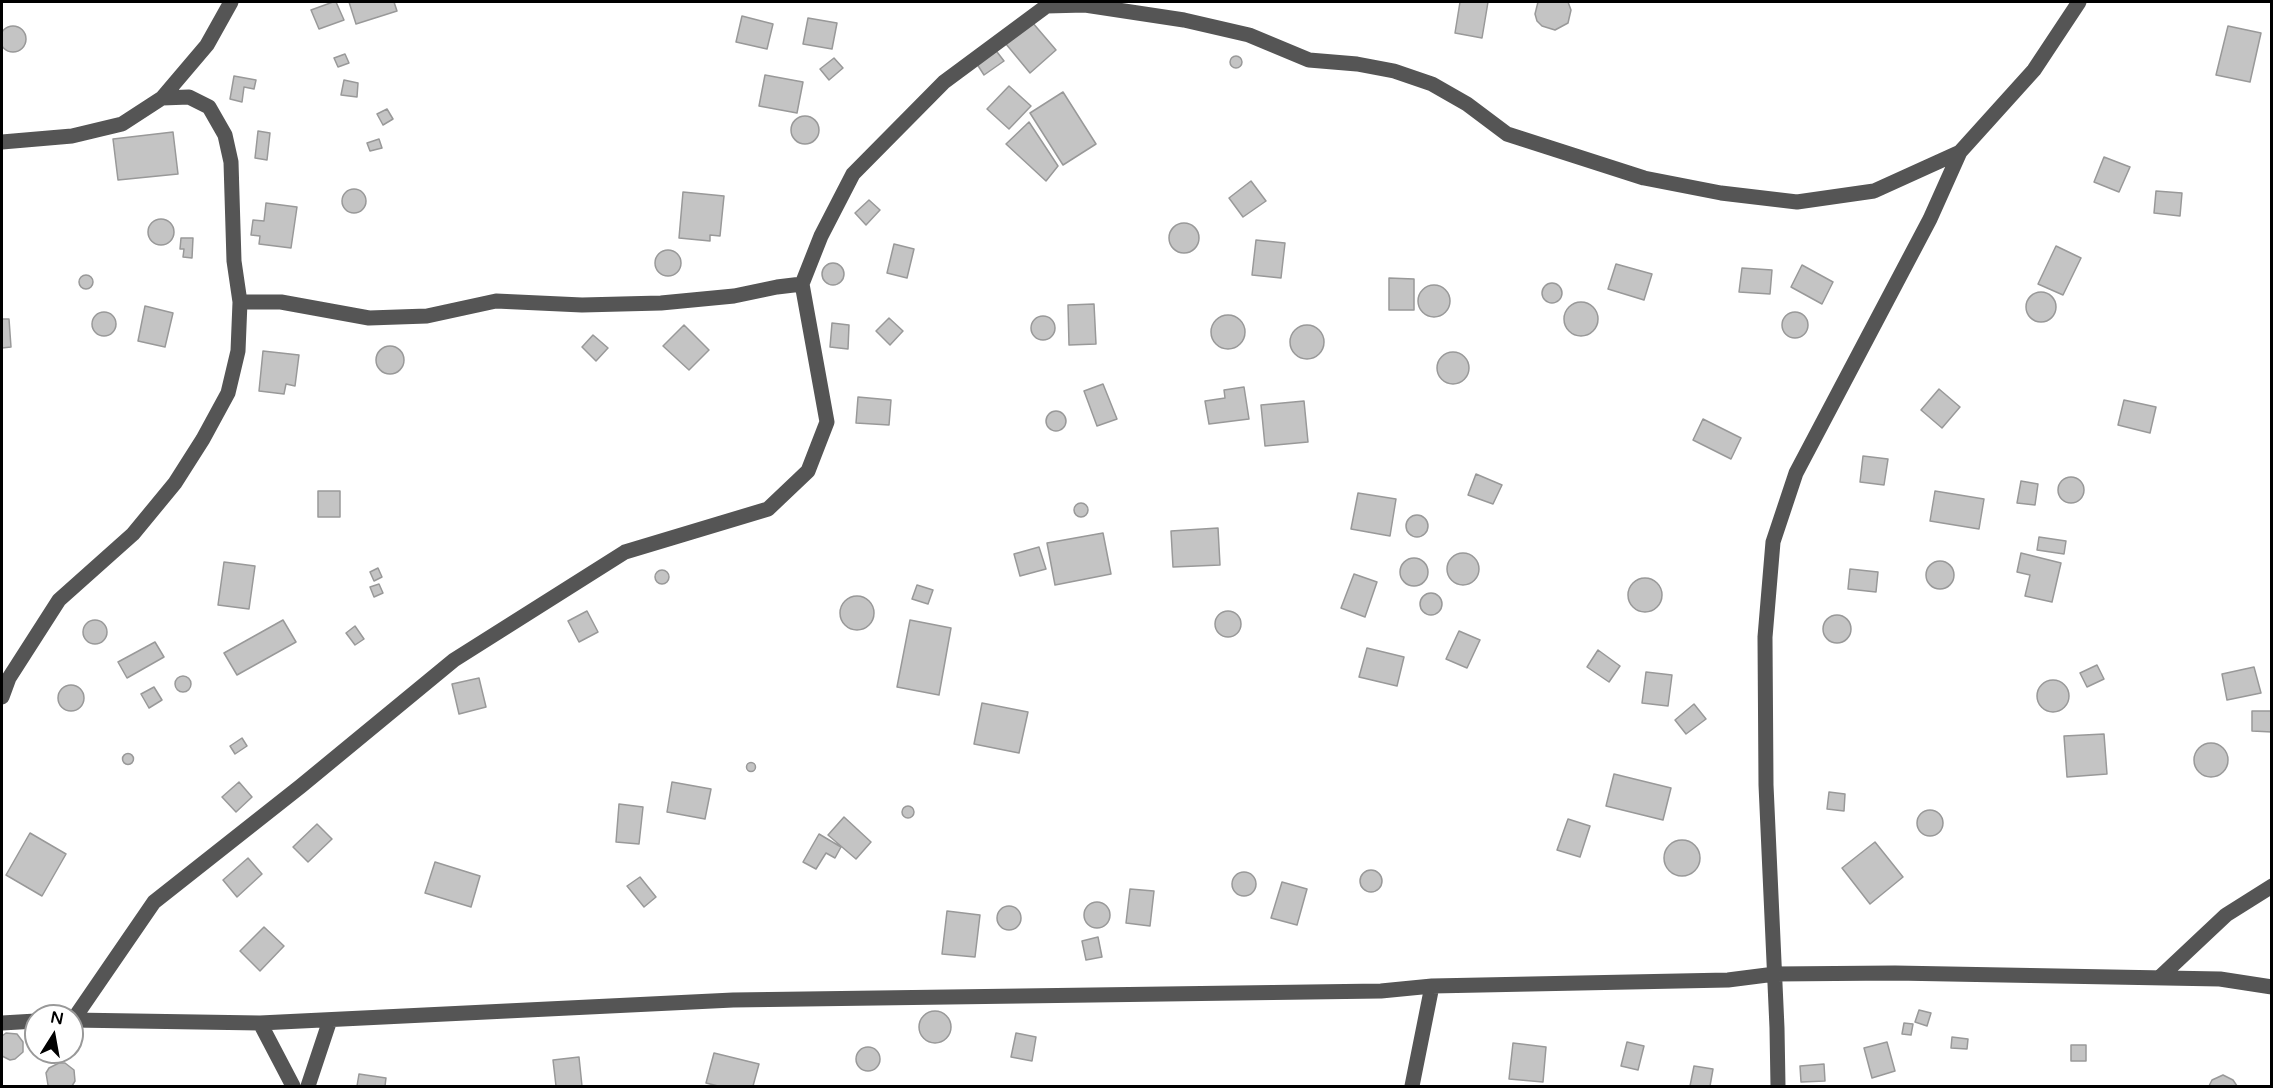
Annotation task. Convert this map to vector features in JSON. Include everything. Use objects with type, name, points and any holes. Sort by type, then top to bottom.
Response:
[{"type":"street","points":[[2,142],[72,136],[122,124],[162,98],[207,45],[231,2]]},
{"type":"street","points":[[1778,1086],[1766,785],[1765,637],[1773,542],[1796,473],[1930,219],[1960,152],[2034,70],[2079,2]]},
{"type":"street","points":[[83,1004],[154,902],[301,786],[454,660],[626,552],[768,509],[808,471],[827,422],[802,284],[822,236],[853,174],[944,82],[1049,4],[1085,5],[1184,20],[1249,35],[1309,60],[1357,64],[1394,71],[1432,84],[1467,104],[1507,134],[1644,178],[1721,193],[1797,202],[1874,191],[1960,152]]},
{"type":"street","points":[[2,697],[9,678],[59,600],[133,534],[175,483],[228,393],[238,351],[240,302],[234,261],[231,162],[225,135],[209,107],[189,97],[162,98]]},
{"type":"street","points":[[240,302],[281,302],[369,318],[427,316],[496,301],[582,305],[661,303],[734,296],[802,284]]},
{"type":"street","points":[[2159,978],[2226,915],[2271,886]]},
{"type":"street","points":[[84,1020],[260,1023],[733,1000],[1381,991],[1432,986],[1728,980],[1775,974],[1895,973],[2220,978],[2271,987]]},
{"type":"street","points":[[1412,1086],[1432,986]]},
{"type":"street","points":[[309,1086],[330,1020]]},
{"type":"street","points":[[2,1023],[24,1022]]},
{"type":"street","points":[[260,1023],[293,1086]]},
{"type":"building","points":[[336,2],[344,20],[319,29],[311,10]]},
{"type":"building","points":[[349,2],[394,2],[397,11],[356,24]]},
{"type":"building","points":[[1460,2],[1488,2],[1482,38],[1455,33]]},
{"type":"building","points":[[1538,2],[1568,2],[1571,10],[1568,23],[1555,30],[1542,26],[1535,14]]},
{"type":"building","points":[[742,16],[773,24],[767,49],[736,42]]},
{"type":"building","points":[[808,18],[837,23],[832,49],[803,44]]},
{"type":"building","points":[[1032,22],[1056,50],[1030,73],[1006,44]]},
{"type":"building","points":[[13,26],[22,30],[26,39],[22,48],[13,52],[4,48],[0,39],[4,30]]},
{"type":"building","points":[[2228,26],[2261,33],[2250,82],[2216,75]]},
{"type":"building","points":[[994,48],[1004,61],[984,75],[975,61]]},
{"type":"building","points":[[345,54],[349,63],[338,67],[334,58]]},
{"type":"building","points":[[1238,56],[1242,62],[1238,68],[1234,68],[1230,60]]},
{"type":"building","points":[[834,58],[843,68],[829,80],[820,69]]},
{"type":"building","points":[[765,75],[803,82],[797,113],[759,106]]},
{"type":"building","points":[[234,76],[256,80],[254,89],[244,87],[242,102],[230,99]]},
{"type":"building","points":[[344,80],[358,83],[357,97],[341,95]]},
{"type":"building","points":[[1009,86],[1031,106],[1009,129],[987,109]]},
{"type":"building","points":[[1063,92],[1096,144],[1063,165],[1030,113]]},
{"type":"building","points":[[387,109],[393,119],[383,125],[377,114]]},
{"type":"building","points":[[805,116],[815,120],[819,130],[815,140],[805,144],[795,140],[791,130],[795,120]]},
{"type":"building","points":[[1029,122],[1058,166],[1046,181],[1006,144]]},
{"type":"building","points":[[258,131],[270,133],[267,160],[255,158]]},
{"type":"building","points":[[173,132],[178,174],[118,180],[113,139]]},
{"type":"building","points":[[379,139],[382,148],[370,151],[367,143]]},
{"type":"building","points":[[2104,157],[2130,167],[2119,192],[2094,182]]},
{"type":"building","points":[[1251,181],[1266,201],[1243,217],[1229,198]]},
{"type":"building","points":[[354,189],[359,190],[365,196],[365,206],[359,212],[354,213],[349,212],[343,206],[342,201],[343,196],[349,190]]},
{"type":"building","points":[[2156,191],[2182,193],[2180,216],[2154,213]]},
{"type":"building","points":[[683,192],[724,196],[720,236],[710,235],[710,241],[679,238]]},
{"type":"building","points":[[869,200],[880,210],[866,225],[855,213]]},
{"type":"building","points":[[266,203],[297,207],[291,248],[259,244],[260,236],[251,235],[253,220],[264,221]]},
{"type":"building","points":[[161,219],[170,223],[174,232],[170,241],[161,245],[152,241],[148,232],[152,223]]},
{"type":"building","points":[[1184,223],[1195,227],[1199,238],[1195,249],[1184,253],[1173,249],[1169,238],[1173,227]]},
{"type":"building","points":[[181,238],[193,238],[192,258],[183,257],[184,249],[180,249]]},
{"type":"building","points":[[1256,240],[1285,243],[1281,278],[1252,275]]},
{"type":"building","points":[[894,244],[914,249],[907,278],[887,273]]},
{"type":"building","points":[[2056,246],[2081,258],[2063,295],[2038,284]]},
{"type":"building","points":[[668,250],[677,254],[681,263],[677,272],[668,276],[659,272],[655,263],[659,254]]},
{"type":"building","points":[[833,263],[841,266],[844,274],[841,282],[833,285],[825,282],[822,274],[825,266]]},
{"type":"building","points":[[1616,264],[1652,274],[1644,300],[1608,289]]},
{"type":"building","points":[[1802,265],[1833,282],[1822,304],[1791,287]]},
{"type":"building","points":[[1742,268],[1772,270],[1770,294],[1739,292]]},
{"type":"building","points":[[86,275],[91,277],[93,282],[91,287],[86,289],[81,287],[79,282],[81,277]]},
{"type":"building","points":[[1389,278],[1414,279],[1414,310],[1389,310]]},
{"type":"building","points":[[1548,283],[1556,283],[1562,289],[1562,297],[1556,303],[1548,303],[1542,297],[1542,289]]},
{"type":"building","points":[[1434,285],[1446,289],[1450,301],[1446,313],[1434,317],[1422,313],[1418,301],[1422,289]]},
{"type":"building","points":[[2041,292],[2052,296],[2056,307],[2052,318],[2041,322],[2030,318],[2026,307],[2030,296]]},
{"type":"building","points":[[1581,302],[1593,307],[1598,319],[1593,331],[1581,336],[1569,331],[1564,319],[1569,307]]},
{"type":"building","points":[[1094,304],[1096,344],[1069,345],[1068,305]]},
{"type":"building","points":[[145,306],[173,313],[165,347],[138,341]]},
{"type":"building","points":[[104,312],[113,315],[116,324],[113,333],[104,336],[95,333],[92,324],[95,315]]},
{"type":"building","points":[[1795,312],[1804,316],[1808,325],[1804,334],[1795,338],[1786,334],[1782,325],[1786,316]]},
{"type":"building","points":[[1228,315],[1240,320],[1245,332],[1240,344],[1228,349],[1216,344],[1211,332],[1216,320]]},
{"type":"building","points":[[1043,316],[1048,317],[1054,323],[1054,333],[1048,339],[1043,340],[1038,339],[1032,333],[1031,328],[1032,323],[1038,317]]},
{"type":"building","points":[[889,318],[903,331],[890,345],[876,331]]},
{"type":"building","points":[[2,319],[9,319],[11,347],[2,348]]},
{"type":"building","points":[[832,323],[849,325],[848,349],[830,347]]},
{"type":"building","points":[[684,325],[709,350],[689,370],[663,346]]},
{"type":"building","points":[[1307,325],[1319,330],[1324,342],[1319,354],[1307,359],[1295,354],[1290,342],[1295,330]]},
{"type":"building","points":[[593,335],[608,348],[596,361],[582,347]]},
{"type":"building","points":[[390,346],[400,350],[404,360],[400,370],[390,374],[380,370],[376,360],[380,350]]},
{"type":"building","points":[[263,351],[299,355],[295,386],[286,384],[284,394],[259,391]]},
{"type":"building","points":[[1453,352],[1464,357],[1469,368],[1464,379],[1453,384],[1442,379],[1437,368],[1442,357]]},
{"type":"building","points":[[1103,384],[1117,419],[1097,426],[1084,391]]},
{"type":"building","points":[[1244,387],[1249,419],[1209,424],[1205,401],[1225,398],[1224,390]]},
{"type":"building","points":[[1939,389],[1960,407],[1942,428],[1921,410]]},
{"type":"building","points":[[858,397],[891,400],[889,425],[856,423]]},
{"type":"building","points":[[2124,400],[2156,407],[2150,433],[2118,425]]},
{"type":"building","points":[[1304,401],[1308,442],[1265,446],[1261,405]]},
{"type":"building","points":[[1056,411],[1063,414],[1066,421],[1063,428],[1056,431],[1049,428],[1046,421],[1049,414]]},
{"type":"building","points":[[1703,419],[1741,438],[1731,459],[1693,440]]},
{"type":"building","points":[[1863,456],[1888,459],[1884,485],[1860,482]]},
{"type":"building","points":[[1476,474],[1502,485],[1493,504],[1468,495]]},
{"type":"building","points":[[2071,477],[2080,481],[2084,490],[2080,499],[2071,503],[2062,499],[2058,490],[2062,481]]},
{"type":"building","points":[[2021,481],[2038,484],[2035,505],[2017,503]]},
{"type":"building","points":[[318,491],[340,491],[340,517],[318,517]]},
{"type":"building","points":[[1935,491],[1984,499],[1979,529],[1930,521]]},
{"type":"building","points":[[1358,493],[1396,499],[1390,536],[1351,529]]},
{"type":"building","points":[[1078,503],[1084,503],[1088,510],[1084,517],[1078,517],[1074,513],[1074,507]]},
{"type":"building","points":[[1417,515],[1425,518],[1428,526],[1425,534],[1417,537],[1409,534],[1406,526],[1409,518]]},
{"type":"building","points":[[1218,528],[1220,565],[1173,567],[1171,531]]},
{"type":"building","points":[[1103,533],[1111,574],[1055,585],[1047,543]]},
{"type":"building","points":[[2039,537],[2066,541],[2064,554],[2037,550]]},
{"type":"building","points":[[1039,547],[1046,569],[1020,576],[1014,554]]},
{"type":"building","points":[[1463,553],[1474,558],[1479,569],[1474,580],[1463,585],[1452,580],[1447,569],[1452,558]]},
{"type":"building","points":[[2021,553],[2061,563],[2052,602],[2025,596],[2030,575],[2017,572]]},
{"type":"building","points":[[1414,558],[1424,562],[1428,572],[1424,582],[1414,586],[1404,582],[1400,572],[1404,562]]},
{"type":"building","points":[[1940,561],[1950,565],[1954,575],[1950,585],[1940,589],[1930,585],[1926,575],[1930,565]]},
{"type":"building","points":[[224,562],[255,566],[249,609],[218,605]]},
{"type":"building","points":[[378,568],[382,577],[374,581],[370,572]]},
{"type":"building","points":[[1850,569],[1878,572],[1876,592],[1848,589]]},
{"type":"building","points":[[659,570],[665,570],[669,577],[665,584],[659,584],[655,580],[655,574]]},
{"type":"building","points":[[1354,574],[1377,582],[1365,617],[1341,608]]},
{"type":"building","points":[[1645,578],[1657,583],[1662,595],[1657,607],[1645,612],[1633,607],[1628,595],[1633,583]]},
{"type":"building","points":[[379,584],[383,593],[374,597],[370,587]]},
{"type":"building","points":[[917,585],[933,590],[928,604],[912,599]]},
{"type":"building","points":[[1431,593],[1441,600],[1442,604],[1435,614],[1431,615],[1421,608],[1420,604],[1427,594]]},
{"type":"building","points":[[857,596],[869,601],[874,613],[869,625],[857,630],[845,625],[840,613],[845,601]]},
{"type":"building","points":[[587,611],[598,632],[579,642],[568,621]]},
{"type":"building","points":[[1228,611],[1237,615],[1241,624],[1237,633],[1228,637],[1219,633],[1215,624],[1219,615]]},
{"type":"building","points":[[1837,615],[1847,619],[1851,629],[1847,639],[1837,643],[1827,639],[1823,629],[1827,619]]},
{"type":"building","points":[[95,620],[104,623],[107,632],[104,641],[95,644],[86,641],[83,632],[86,623]]},
{"type":"building","points":[[283,620],[296,642],[237,675],[224,653]]},
{"type":"building","points":[[910,620],[951,628],[939,695],[897,687]]},
{"type":"building","points":[[355,626],[364,639],[355,645],[346,633]]},
{"type":"building","points":[[1459,631],[1480,640],[1467,668],[1446,659]]},
{"type":"building","points":[[155,642],[164,657],[127,678],[118,662]]},
{"type":"building","points":[[1367,648],[1404,657],[1397,686],[1359,677]]},
{"type":"building","points":[[1598,650],[1620,666],[1609,682],[1587,667]]},
{"type":"building","points":[[2097,665],[2104,679],[2087,687],[2080,673]]},
{"type":"building","points":[[2254,667],[2261,693],[2227,700],[2222,674]]},
{"type":"building","points":[[1646,672],[1672,675],[1668,706],[1642,703]]},
{"type":"building","points":[[180,676],[186,676],[191,684],[189,690],[180,692],[175,687],[175,681]]},
{"type":"building","points":[[479,678],[486,707],[459,714],[452,684]]},
{"type":"building","points":[[2053,680],[2064,685],[2069,696],[2064,707],[2053,712],[2042,707],[2037,696],[2042,685]]},
{"type":"building","points":[[71,685],[80,689],[84,698],[80,707],[71,711],[62,707],[58,698],[62,689]]},
{"type":"building","points":[[154,687],[162,700],[149,708],[141,694]]},
{"type":"building","points":[[982,703],[1028,712],[1019,753],[974,744]]},
{"type":"building","points":[[1694,704],[1706,719],[1686,734],[1675,720]]},
{"type":"building","points":[[2252,711],[2272,711],[2272,732],[2252,731]]},
{"type":"building","points":[[2104,734],[2107,774],[2067,777],[2064,736]]},
{"type":"building","points":[[242,738],[247,746],[235,754],[230,746]]},
{"type":"building","points":[[2211,743],[2223,748],[2228,760],[2223,772],[2211,777],[2199,772],[2194,760],[2199,748]]},
{"type":"building","points":[[128,753],[134,759],[128,765],[122,759]]},
{"type":"building","points":[[751,762],[756,767],[751,772],[746,767]]},
{"type":"building","points":[[1614,774],[1671,788],[1663,820],[1606,806]]},
{"type":"building","points":[[239,782],[252,797],[236,812],[222,797]]},
{"type":"building","points":[[672,782],[711,789],[705,819],[667,812]]},
{"type":"building","points":[[1829,792],[1845,794],[1844,811],[1827,809]]},
{"type":"building","points":[[619,804],[643,807],[639,844],[616,842]]},
{"type":"building","points":[[910,806],[913,807],[913,817],[906,818],[903,817],[902,810],[903,807]]},
{"type":"building","points":[[1930,810],[1939,814],[1943,823],[1939,832],[1930,836],[1921,832],[1917,823],[1921,814]]},
{"type":"building","points":[[844,817],[871,842],[856,859],[828,835]]},
{"type":"building","points":[[1568,819],[1590,826],[1580,857],[1557,850]]},
{"type":"building","points":[[317,824],[332,839],[308,862],[293,847]]},
{"type":"building","points":[[30,833],[66,854],[42,896],[6,875]]},
{"type":"building","points":[[819,834],[841,847],[835,858],[826,853],[816,869],[803,862]]},
{"type":"building","points":[[1682,840],[1695,845],[1700,858],[1695,871],[1682,876],[1669,871],[1664,858],[1669,845]]},
{"type":"building","points":[[1875,842],[1903,877],[1870,904],[1842,868]]},
{"type":"building","points":[[248,858],[262,874],[237,897],[223,880]]},
{"type":"building","points":[[435,862],[480,876],[471,907],[425,893]]},
{"type":"building","points":[[1371,870],[1379,873],[1382,881],[1379,889],[1371,892],[1363,889],[1360,881],[1363,873]]},
{"type":"building","points":[[1244,872],[1253,875],[1256,884],[1253,893],[1244,896],[1235,893],[1232,884],[1235,875]]},
{"type":"building","points":[[640,877],[656,897],[644,907],[627,886]]},
{"type":"building","points":[[1282,882],[1307,889],[1297,925],[1271,918]]},
{"type":"building","points":[[1130,889],[1154,891],[1150,926],[1126,923]]},
{"type":"building","points":[[1097,902],[1106,906],[1110,915],[1106,924],[1097,928],[1088,924],[1084,915],[1088,906]]},
{"type":"building","points":[[1009,906],[1014,907],[1020,913],[1020,923],[1014,929],[1009,930],[1004,929],[998,923],[997,918],[998,913],[1004,907]]},
{"type":"building","points":[[947,911],[980,915],[975,957],[942,954]]},
{"type":"building","points":[[264,927],[284,946],[260,971],[240,951]]},
{"type":"building","points":[[1098,937],[1102,957],[1086,960],[1082,941]]},
{"type":"building","points":[[1919,1010],[1931,1013],[1927,1026],[1915,1022]]},
{"type":"building","points":[[935,1011],[946,1016],[951,1027],[946,1038],[935,1043],[924,1038],[919,1027],[924,1016]]},
{"type":"building","points":[[1904,1023],[1913,1024],[1911,1035],[1902,1034]]},
{"type":"building","points":[[6,1033],[17,1034],[23,1042],[23,1052],[15,1059],[10,1060],[2,1056],[2,1036]]},
{"type":"building","points":[[1016,1033],[1036,1037],[1032,1061],[1011,1057]]},
{"type":"building","points":[[1952,1037],[1968,1039],[1967,1049],[1951,1048]]},
{"type":"building","points":[[1627,1042],[1644,1046],[1638,1070],[1621,1066]]},
{"type":"building","points":[[1887,1042],[1895,1071],[1872,1078],[1864,1048]]},
{"type":"building","points":[[1513,1043],[1546,1047],[1543,1082],[1509,1079]]},
{"type":"building","points":[[2071,1045],[2086,1045],[2086,1061],[2071,1061]]},
{"type":"building","points":[[868,1047],[877,1050],[880,1059],[877,1068],[868,1071],[859,1068],[856,1059],[859,1050]]},
{"type":"building","points":[[714,1053],[759,1064],[753,1086],[718,1086],[706,1083]]},
{"type":"building","points":[[579,1057],[582,1086],[556,1086],[553,1060]]},
{"type":"building","points":[[57,1064],[66,1064],[74,1070],[75,1081],[72,1086],[49,1086],[46,1073],[49,1068]]},
{"type":"building","points":[[1824,1064],[1825,1081],[1801,1082],[1800,1066]]},
{"type":"building","points":[[1694,1066],[1713,1069],[1710,1086],[1690,1086]]},
{"type":"building","points":[[359,1074],[386,1078],[385,1086],[357,1086]]},
{"type":"building","points":[[2223,1075],[2233,1080],[2237,1086],[2209,1086],[2212,1080]]}]
